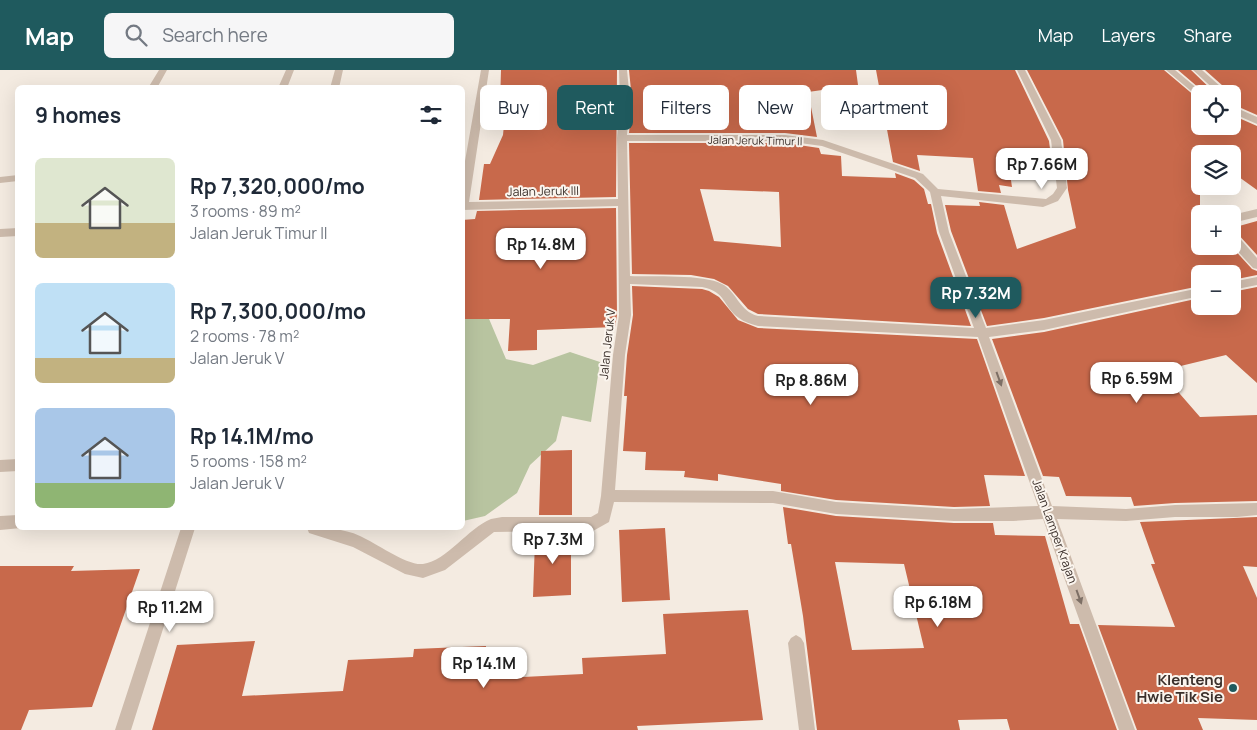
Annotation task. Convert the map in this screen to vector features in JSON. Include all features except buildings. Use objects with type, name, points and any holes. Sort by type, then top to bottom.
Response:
[{"type":"street","points":[[154,85],[163,70]]},
{"type":"street","points":[[283,85],[290,70]]},
{"type":"street","points":[[335,85],[339,70]]},
{"type":"street","points":[[465,194],[485,70]]},
{"type":"street","name":"Jalan Jeruk V","points":[[320,530],[356,541],[410,569],[423,571],[440,565],[491,526],[502,524],[593,524],[604,517],[608,496],[619,355],[625,328],[622,138],[625,100],[623,70]]},
{"type":"street","points":[[982,333],[967,299],[944,232],[935,192],[1042,202],[1053,200],[1059,195],[1062,188],[1056,140],[1021,70]]},
{"type":"street","points":[[1170,70],[1191,87]]},
{"type":"street","points":[[1197,70],[1214,85]]},
{"type":"street","points":[[1241,108],[1254,119]]},
{"type":"street","points":[[1241,113],[1254,119]]},
{"type":"street","name":"Jalan Jeruk Timur II","points":[[622,138],[785,138],[823,143],[919,176],[935,192]]},
{"type":"street","points":[[0,180],[15,178]]},
{"type":"street","name":"Jalan Jeruk III","points":[[465,206],[624,202]]},
{"type":"street","points":[[1241,217],[1257,213]]},
{"type":"street","points":[[0,233],[15,232]]},
{"type":"street","points":[[1241,247],[1257,265]]},
{"type":"street","points":[[624,280],[702,283],[720,288],[740,314],[748,320],[982,333],[1044,325],[1191,294]]},
{"type":"street","points":[[1241,284],[1257,281]]},
{"type":"street","name":"Jalan Lamper Krajan","points":[[982,333],[1049,512],[1127,730]]},
{"type":"street","points":[[0,466],[15,465]]},
{"type":"street","points":[[608,496],[773,497],[836,508],[954,515],[1012,515],[1049,512],[1126,515],[1175,511],[1237,511],[1257,508]]},
{"type":"street","points":[[0,523],[15,522]]},
{"type":"street","points":[[122,730],[187,530]]},
{"type":"street","points":[[796,643],[807,730]]},
{"type":"green space","points":[[465,297],[484,307],[506,359],[533,365],[570,352],[600,362],[591,422],[562,416],[556,441],[530,465],[517,493],[485,516],[465,521]]},
{"type":"place","name":"Klenteng Hwie Tik Sie","points":[[1233,688]]}]
